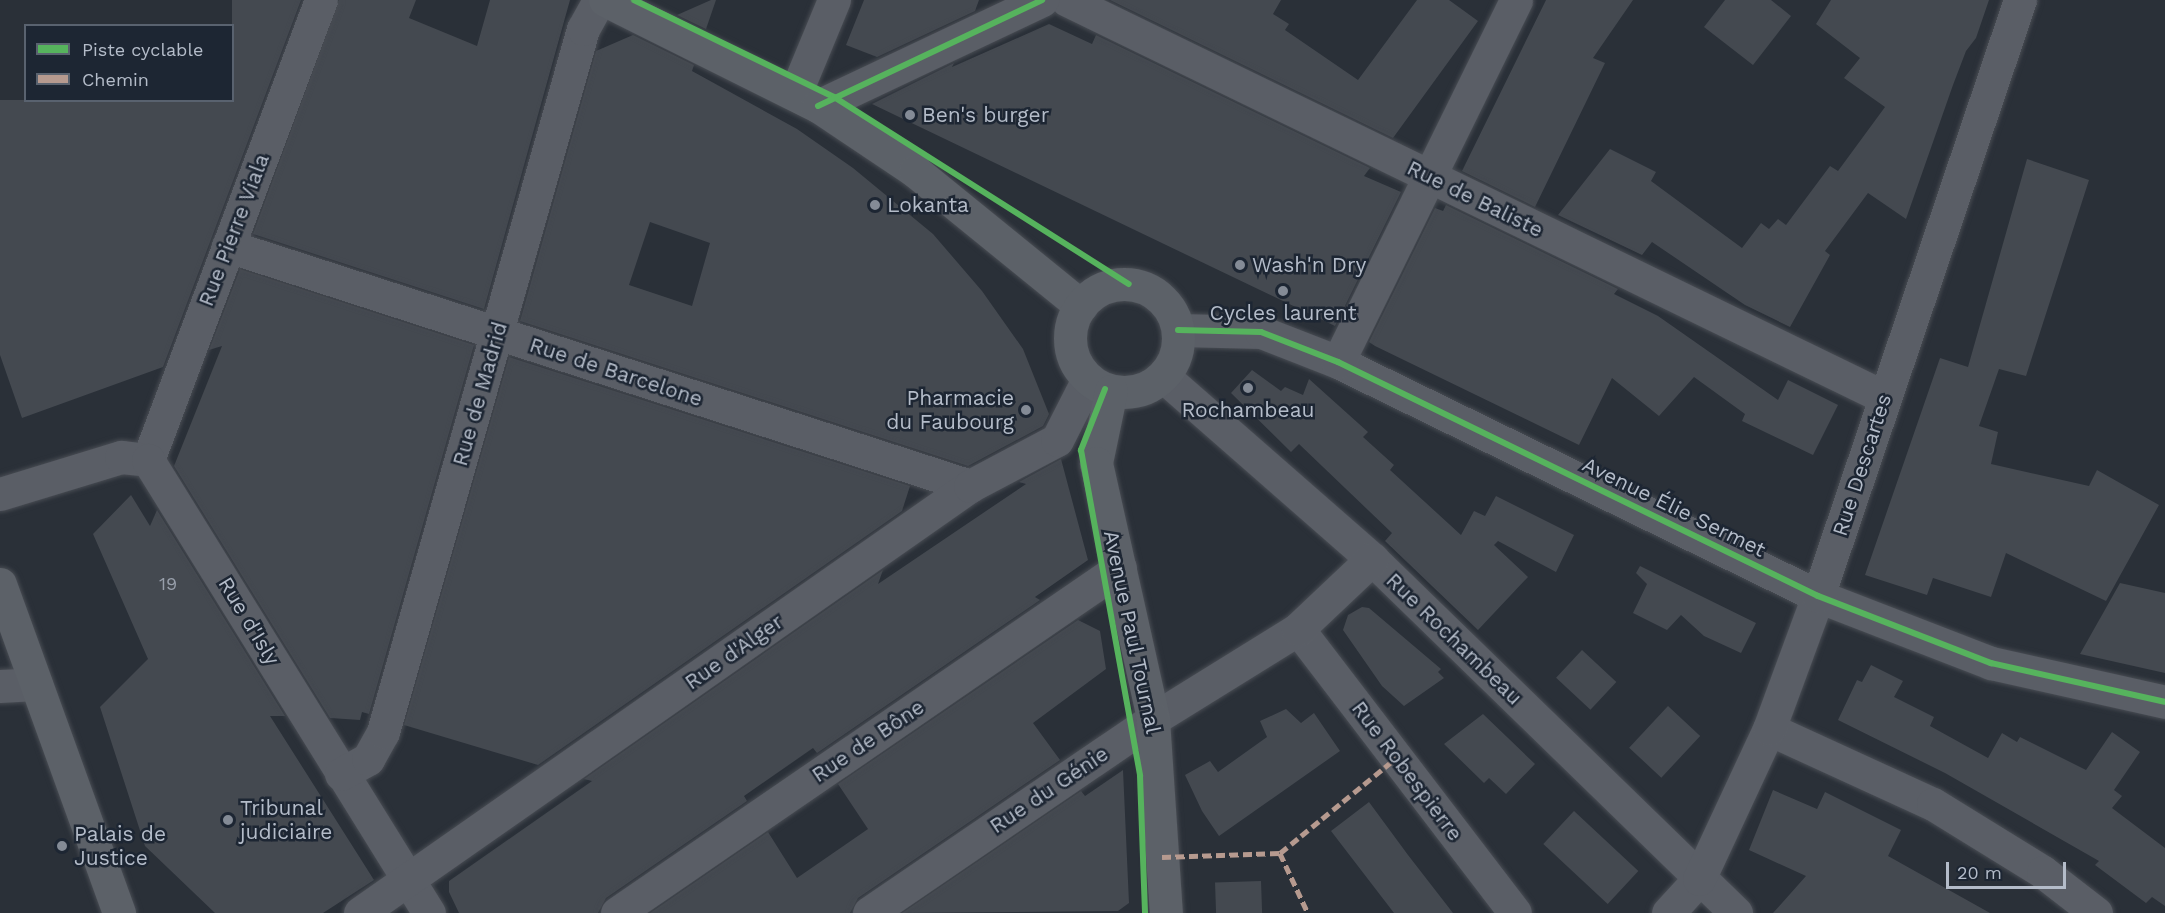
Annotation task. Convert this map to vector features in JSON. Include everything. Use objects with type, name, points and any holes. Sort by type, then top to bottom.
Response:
[{"type":"main road","points":[[605,0],[807,100],[915,171],[1081,306]]},
{"type":"main road","points":[[1129,284],[1162,299],[1178,330],[1178,347],[1163,376],[1148,387],[1130,392],[1100,385],[1078,366],[1071,343],[1073,320],[1081,306],[1110,285],[1129,284]]},
{"type":"main road","name":"Avenue Paul Tournal","points":[[1100,385],[1096,463],[1153,719],[1166,913]]},
{"type":"main road","points":[[0,584],[119,913]]},
{"type":"street","name":"Rue Pierre Viala","points":[[147,460],[321,0]]},
{"type":"street","name":"Rue de Madrid","points":[[341,774],[368,759],[383,732],[583,29],[599,0]]},
{"type":"street","points":[[807,100],[834,0]]},
{"type":"street","points":[[807,100],[1042,0]]},
{"type":"street","name":"Rue de Baliste","points":[[1067,0],[1884,397]]},
{"type":"street","points":[[1338,362],[1431,178],[1516,0]]},
{"type":"street","name":"Rue Descartes","points":[[1668,913],[1699,879],[1769,729],[1818,596],[2020,0]]},
{"type":"street","name":"Rue de Barcelone","points":[[228,246],[970,486]]},
{"type":"street","name":"Avenue Élie Sermet","points":[[1178,330],[1261,332],[1338,362],[1818,596],[1991,663],[2165,702]]},
{"type":"street","name":"Rue Rochambeau","points":[[1163,376],[1372,559],[1736,913]]},
{"type":"street","name":"Rue d'Alger","points":[[360,913],[970,486],[1057,440],[1100,385]]},
{"type":"street","points":[[0,494],[121,457],[147,460]]},
{"type":"street","name":"Rue d'Isly","points":[[147,460],[429,913]]},
{"type":"street","name":"Rue du Génie","points":[[869,913],[1153,719],[1298,629],[1372,559]]},
{"type":"street","name":"Rue de Bône","points":[[617,913],[1120,568]]},
{"type":"street","name":"Rue Robespierre","points":[[1298,629],[1515,913]]},
{"type":"street","points":[[0,686],[36,684]]},
{"type":"street","points":[[1769,729],[1933,804],[2043,872],[2096,913]]},
{"type":"building","points":[[232,0],[301,0],[163,367],[22,418],[0,355],[0,100],[234,102],[234,24],[232,24]]},
{"type":"building","points":[[339,0],[416,0],[409,18],[477,46],[490,0],[570,0],[484,309],[253,234]]},
{"type":"building","points":[[716,0],[706,29],[677,15]]},
{"type":"building","points":[[864,0],[979,0],[975,11],[877,57],[846,45]]},
{"type":"building","points":[[1110,0],[1281,0],[1273,14],[1289,24],[1285,30],[1358,80],[1417,0],[1449,0],[1478,21],[1393,138]]},
{"type":"building","points":[[1546,0],[1633,0],[1593,58],[1605,63],[1535,207],[1462,171]]},
{"type":"building","points":[[1725,0],[1771,0],[1791,16],[1753,65],[1704,27]]},
{"type":"building","points":[[1831,0],[1989,0],[1976,38],[1966,51],[1953,85],[1906,219],[1868,193],[1825,251],[1830,255],[1790,327],[1745,305],[1652,242],[1642,255],[1558,215],[1610,149],[1656,172],[1651,181],[1742,248],[1761,223],[1769,229],[1778,219],[1786,225],[1830,166],[1838,171],[1885,107],[1844,78],[1860,58],[1816,24]]},
{"type":"building","points":[[1049,24],[1092,44],[1096,35],[1370,168],[1364,176],[1401,192],[1335,326],[872,104],[954,63],[952,67]]},
{"type":"building","points":[[633,35],[694,65],[692,71],[797,129],[853,168],[933,234],[982,291],[1023,349],[1049,414],[1043,426],[968,466],[520,321],[596,51]],"holes":[[[650,222],[710,243],[692,306],[629,285]]]},
{"type":"building","points":[[2027,159],[2089,180],[2026,376],[1999,369],[1979,426],[1998,432],[1991,464],[2089,486],[2097,470],[2159,505],[2106,601],[2006,553],[1991,597],[1933,578],[1927,595],[1865,575],[1940,358],[1968,367]]},
{"type":"building","points":[[1446,205],[1618,289],[1614,294],[1658,316],[1778,400],[1788,380],[1838,405],[1813,455],[1742,421],[1745,414],[1694,377],[1659,416],[1612,378],[1579,445],[1369,342],[1435,208],[1443,211]]},
{"type":"building","points":[[240,269],[474,345],[369,714],[362,712],[360,720],[330,718],[174,466],[222,346],[209,350]]},
{"type":"building","points":[[509,357],[910,486],[902,511],[538,765],[404,725]]},
{"type":"building","points":[[1252,370],[1281,391],[1285,387],[1303,395],[1309,379],[1368,432],[1363,437],[1394,465],[1390,470],[1461,535],[1474,511],[1485,516],[1496,496],[1574,535],[1556,572],[1498,541],[1494,545],[1528,577],[1478,630],[1385,541],[1392,533],[1299,444],[1291,452],[1231,393]]},
{"type":"building","points":[[1061,459],[1088,560],[1035,597],[1040,600],[817,753],[813,748],[744,796],[747,801],[606,898],[598,913],[459,913],[449,892],[449,881],[592,781],[584,779],[883,570],[878,584],[1026,484],[1019,482]]},
{"type":"building","points":[[131,495],[150,526],[157,510],[285,716],[270,716],[374,880],[323,913],[215,913],[145,846],[100,707],[148,659],[93,534]]},
{"type":"building","points":[[1640,566],[1756,623],[1741,653],[1704,636],[1681,615],[1667,630],[1633,613],[1647,584],[1636,573]]},
{"type":"building","points":[[2120,583],[2165,593],[2165,673],[2080,654]]},
{"type":"building","points":[[1362,607],[1369,608],[1441,669],[1438,672],[1444,678],[1404,706],[1382,686],[1343,630],[1348,615]]},
{"type":"building","points":[[1078,620],[1100,631],[1106,669],[1033,723],[1060,760],[858,898],[850,913],[650,913],[768,832],[797,878],[868,829],[838,784]]},
{"type":"building","points":[[1582,650],[1616,682],[1590,710],[1556,678]]},
{"type":"building","points":[[1871,665],[1903,681],[1894,697],[1934,717],[1930,726],[1988,758],[2002,733],[2017,742],[2020,737],[2086,770],[2112,732],[2140,752],[2114,790],[2122,796],[2112,808],[2165,848],[2165,906],[2152,897],[2146,903],[2095,865],[2099,861],[1945,773],[1838,720],[1857,680],[1862,682]]},
{"type":"building","points":[[1668,706],[1700,736],[1661,778],[1629,748]]},
{"type":"building","points":[[1286,709],[1301,723],[1314,713],[1340,751],[1219,836],[1202,811],[1185,775],[1210,761],[1218,772],[1267,737],[1260,721]]},
{"type":"building","points":[[1483,714],[1535,764],[1506,794],[1489,778],[1484,783],[1444,744]]},
{"type":"building","points":[[1123,770],[1129,903],[1118,911],[902,913],[1081,791],[1085,796]]},
{"type":"building","points":[[1773,790],[1817,809],[1825,792],[1901,830],[1888,856],[1990,913],[1773,913],[1806,876],[1749,850]]},
{"type":"building","points":[[1369,802],[1453,913],[1394,913],[1331,831]]},
{"type":"building","points":[[1574,811],[1638,871],[1608,904],[1543,844]]},
{"type":"building","points":[[1261,881],[1262,913],[1216,913],[1215,883]]},
{"type":"marked path","points":[[1162,857],[1280,853],[1396,758]]},
{"type":"marked path","points":[[1280,853],[1308,913]]},
{"type":"cycle path","points":[[634,0],[834,97],[1129,284]]},
{"type":"cycle path","points":[[818,106],[1042,0]]},
{"type":"cycle path","points":[[1178,330],[1261,332],[1338,362],[1818,596],[1991,663],[2165,702]]},
{"type":"cycle path","points":[[1105,389],[1081,450],[1140,776],[1145,913]]},
{"type":"place","name":"Ben's burger","points":[[910,115]]},
{"type":"place","name":"Lokanta","points":[[875,205]]},
{"type":"place","name":"Wash'n Dry","points":[[1240,265]]},
{"type":"place","name":"Cycles laurent","points":[[1283,291]]},
{"type":"place","name":"Rochambeau","points":[[1248,388]]},
{"type":"place","name":"Pharmacie du Faubourg","points":[[1026,410]]},
{"type":"place","name":"Tribunal judiciaire","points":[[228,820]]},
{"type":"place","name":"Palais de Justice","points":[[62,846]]}]
